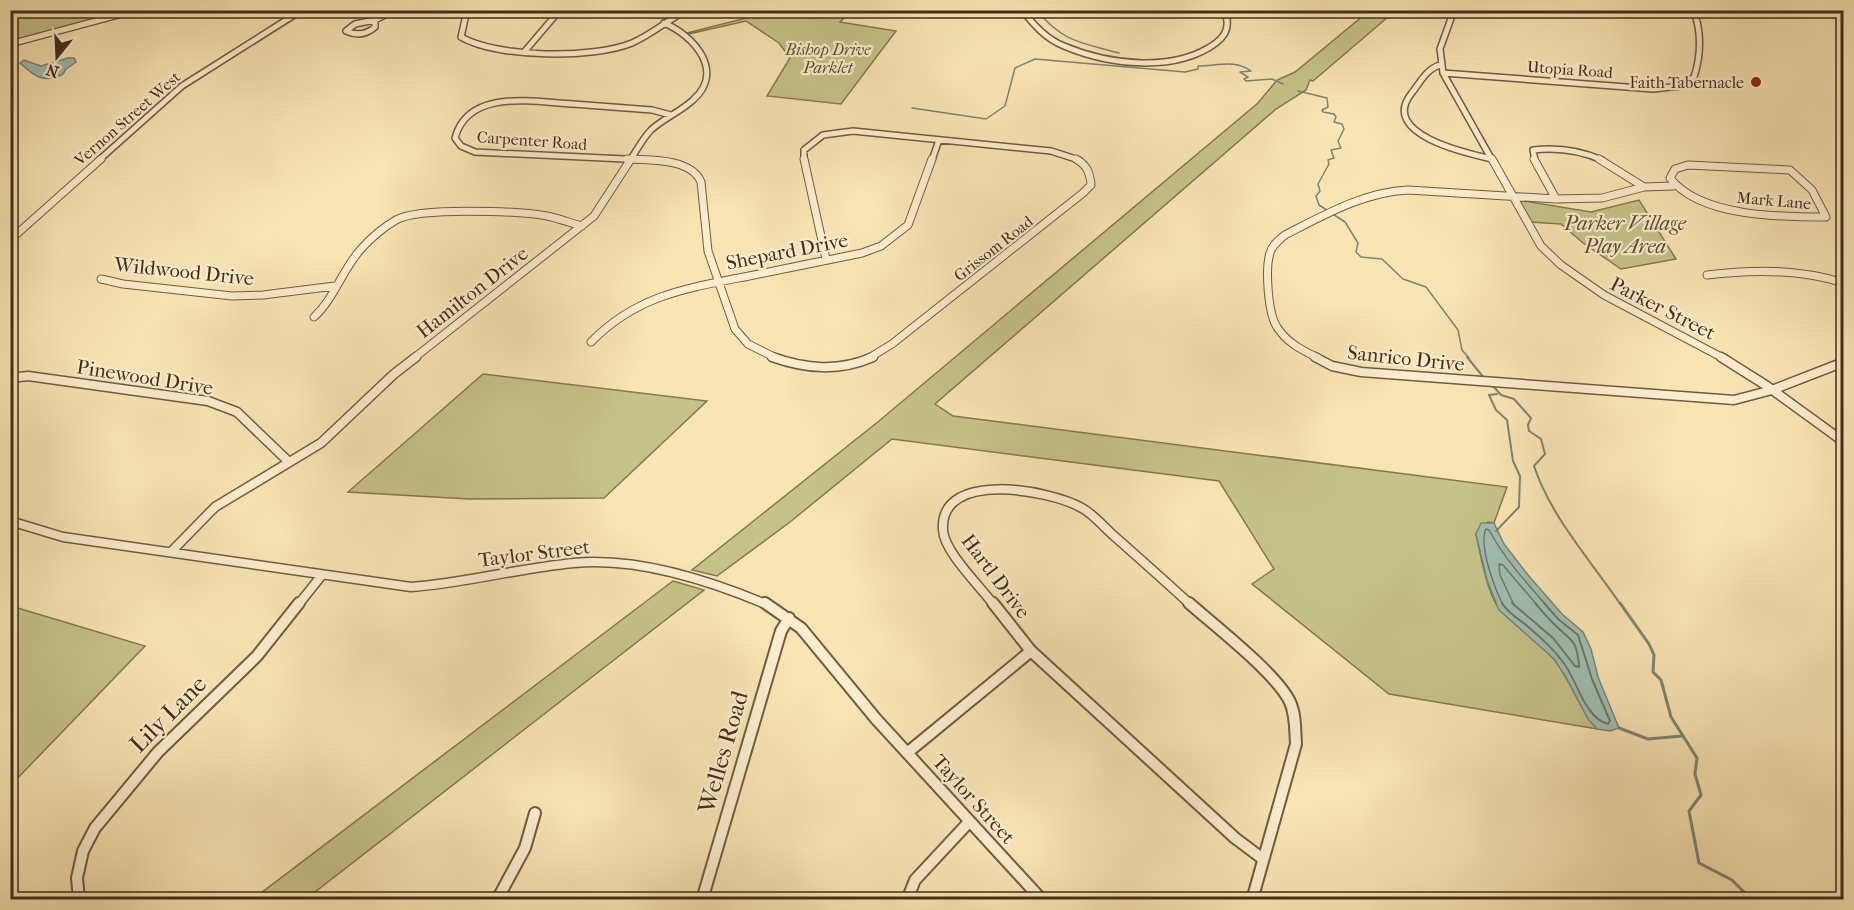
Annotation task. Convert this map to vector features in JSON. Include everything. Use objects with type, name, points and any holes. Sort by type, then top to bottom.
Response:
[{"type":"street","points":[[10,44],[137,10]]},
{"type":"street","name":"Vernon Street West","points":[[10,240],[182,86],[302,10]]},
{"type":"street","points":[[375,21],[375,27],[366,33],[355,34],[346,31],[355,24],[375,21],[395,10]]},
{"type":"street","points":[[467,10],[461,37],[466,42],[477,46],[571,54],[600,51],[633,42],[687,10]]},
{"type":"street","points":[[525,51],[560,10]]},
{"type":"street","points":[[1022,10],[1042,34],[1063,46],[1096,56],[1147,61],[1185,57],[1210,47],[1225,34],[1228,26],[1224,10]]},
{"type":"street","name":"Parker Street","points":[[1454,10],[1440,49],[1440,65],[1541,246],[1582,283],[1606,298],[1715,353],[1772,390],[1844,442]]},
{"type":"street","name":"Utopia Road","points":[[1443,73],[1653,89],[1681,86],[1690,82],[1697,72],[1699,21],[1693,10]]},
{"type":"street","name":"Hamilton Drive","points":[[171,552],[215,507],[321,443],[394,374],[594,216],[648,133],[698,95],[706,81],[709,69],[700,49],[664,24]]},
{"type":"street","points":[[1440,65],[1431,68],[1405,102],[1402,110],[1405,121],[1425,137],[1492,159]]},
{"type":"street","name":"Carpenter Road","points":[[632,159],[475,152],[461,146],[455,138],[456,128],[472,111],[492,103],[513,100],[652,110],[671,115]]},
{"type":"street","name":"Grissom Road","points":[[632,159],[676,164],[698,175],[701,182],[708,251],[735,329],[748,344],[769,356],[795,365],[820,368],[848,365],[871,358],[892,344],[1091,185],[1092,174],[1085,164],[1068,155],[853,131],[823,135],[804,150],[804,160],[826,259]]},
{"type":"street","name":"Shepard Drive","points":[[591,342],[610,322],[653,298],[678,290],[862,253],[881,246],[908,225],[939,140]]},
{"type":"street","points":[[1557,200],[1533,157],[1533,150],[1565,148],[1589,153],[1608,162],[1644,187]]},
{"type":"street","name":"Mark Lane","points":[[1688,165],[1790,170],[1802,179],[1824,210],[1826,217],[1726,209],[1704,204],[1673,186],[1670,178],[1675,169],[1688,165]]},
{"type":"street","points":[[1512,196],[1557,200],[1602,198],[1644,187],[1673,186]]},
{"type":"street","name":"Sanrico Drive","points":[[1512,196],[1410,190],[1386,191],[1370,195],[1285,235],[1270,252],[1268,264],[1271,316],[1278,329],[1293,345],[1332,366],[1361,372],[1716,401],[1748,398],[1844,362]]},
{"type":"street","points":[[314,317],[326,306],[335,286],[361,249],[397,219],[431,211],[547,216],[582,226]]},
{"type":"street","points":[[1707,275],[1731,271],[1785,271],[1811,274],[1844,283]]},
{"type":"street","name":"Wildwood Drive","points":[[101,279],[123,284],[232,296],[263,295],[335,286]]},
{"type":"street","name":"Pinewood Drive","points":[[10,378],[28,376],[208,401],[237,412],[289,462]]},
{"type":"street","name":"Hartl Drive","points":[[1252,900],[1296,744],[1295,723],[1290,702],[1274,679],[1083,508],[1063,499],[1038,494],[982,488],[960,497],[948,510],[943,527],[947,545],[1031,651],[1227,830],[1263,859]]},
{"type":"street","name":"Taylor Street","points":[[10,521],[63,537],[411,587],[437,585],[573,563],[600,562],[643,567],[737,592],[769,605],[801,628],[851,692],[1042,900]]},
{"type":"street","name":"Lily Lane","points":[[79,900],[77,878],[83,851],[95,828],[158,752],[257,656],[322,575]]},
{"type":"street","name":"Welles Road","points":[[702,900],[781,631],[789,618]]},
{"type":"street","points":[[907,753],[1031,651]]},
{"type":"street","points":[[497,900],[525,848],[535,813]]},
{"type":"street","points":[[907,900],[915,880],[969,822]]},
{"type":"green space","name":"Bishop Drive Parklet","points":[[778,10],[851,11],[840,22],[896,31],[841,104],[767,96],[790,58],[779,43],[746,21],[687,33]]},
{"type":"green space","points":[[10,11],[127,11],[11,42]]},
{"type":"green space","points":[[1369,11],[1395,11],[1313,81],[1310,80],[1306,90],[1276,109],[935,404],[953,416],[1507,487],[1494,523],[1488,522],[1476,534],[1489,587],[1502,612],[1553,658],[1597,729],[1389,694],[1252,584],[1274,569],[1219,481],[892,439],[790,522],[717,576],[692,570],[879,421],[1258,103],[1277,80],[1295,72]]},
{"type":"green space","name":"Parker Village Play Area","points":[[1518,200],[1591,212],[1639,200],[1676,259],[1621,269],[1583,243],[1561,224],[1530,222]]},
{"type":"green space","points":[[483,374],[707,401],[604,498],[469,499],[348,492]]},
{"type":"green space","points":[[673,581],[704,590],[306,899],[253,899]]},
{"type":"green space","points":[[10,606],[145,646],[11,785]]},
{"type":"water","points":[[74,58],[76,62],[63,74],[50,78],[38,77],[20,63],[24,60],[41,66]]},
{"type":"water","points":[[1481,523],[1494,523],[1504,544],[1528,575],[1562,614],[1583,632],[1619,728],[1610,731],[1597,729],[1588,719],[1554,659],[1499,610],[1487,580],[1476,534]]},
{"type":"waterway","points":[[1036,10],[1046,21],[1073,40],[1119,53]]},
{"type":"waterway","points":[[912,108],[986,119],[1005,106],[1015,68],[1035,59],[1185,72],[1198,69],[1198,66],[1232,64],[1251,71],[1240,72],[1248,77],[1244,79],[1246,81],[1272,79],[1283,84]]},
{"type":"waterway","points":[[1298,91],[1327,98],[1328,107],[1322,110],[1323,112],[1334,114],[1336,117],[1334,122],[1342,124],[1344,129],[1338,141],[1341,148],[1331,150],[1334,158],[1328,160],[1329,164],[1318,184],[1320,191],[1316,196],[1319,205],[1345,222],[1358,243],[1356,252],[1361,257],[1382,259],[1403,279],[1426,287],[1458,330],[1462,350],[1469,358]]},
{"type":"waterway","points":[[1467,357],[1484,378]]},
{"type":"waterway","points":[[1493,386],[1501,395],[1514,399],[1531,418],[1528,425],[1529,431],[1541,439],[1545,454],[1534,466],[1541,485],[1561,521],[1621,605]]},
{"type":"waterway","points":[[1496,531],[1519,507],[1520,476],[1513,461],[1507,420],[1496,410],[1489,395],[1497,394]]},
{"type":"waterway","points":[[1620,603],[1649,644],[1654,655],[1653,672],[1661,680],[1671,717],[1697,758],[1695,774],[1701,795],[1689,811],[1699,863],[1732,880],[1752,900]]},
{"type":"waterway","points":[[1619,728],[1648,739],[1682,736]]},
{"type":"place","name":"Faith Tabernacle","points":[[1756,82]]}]
